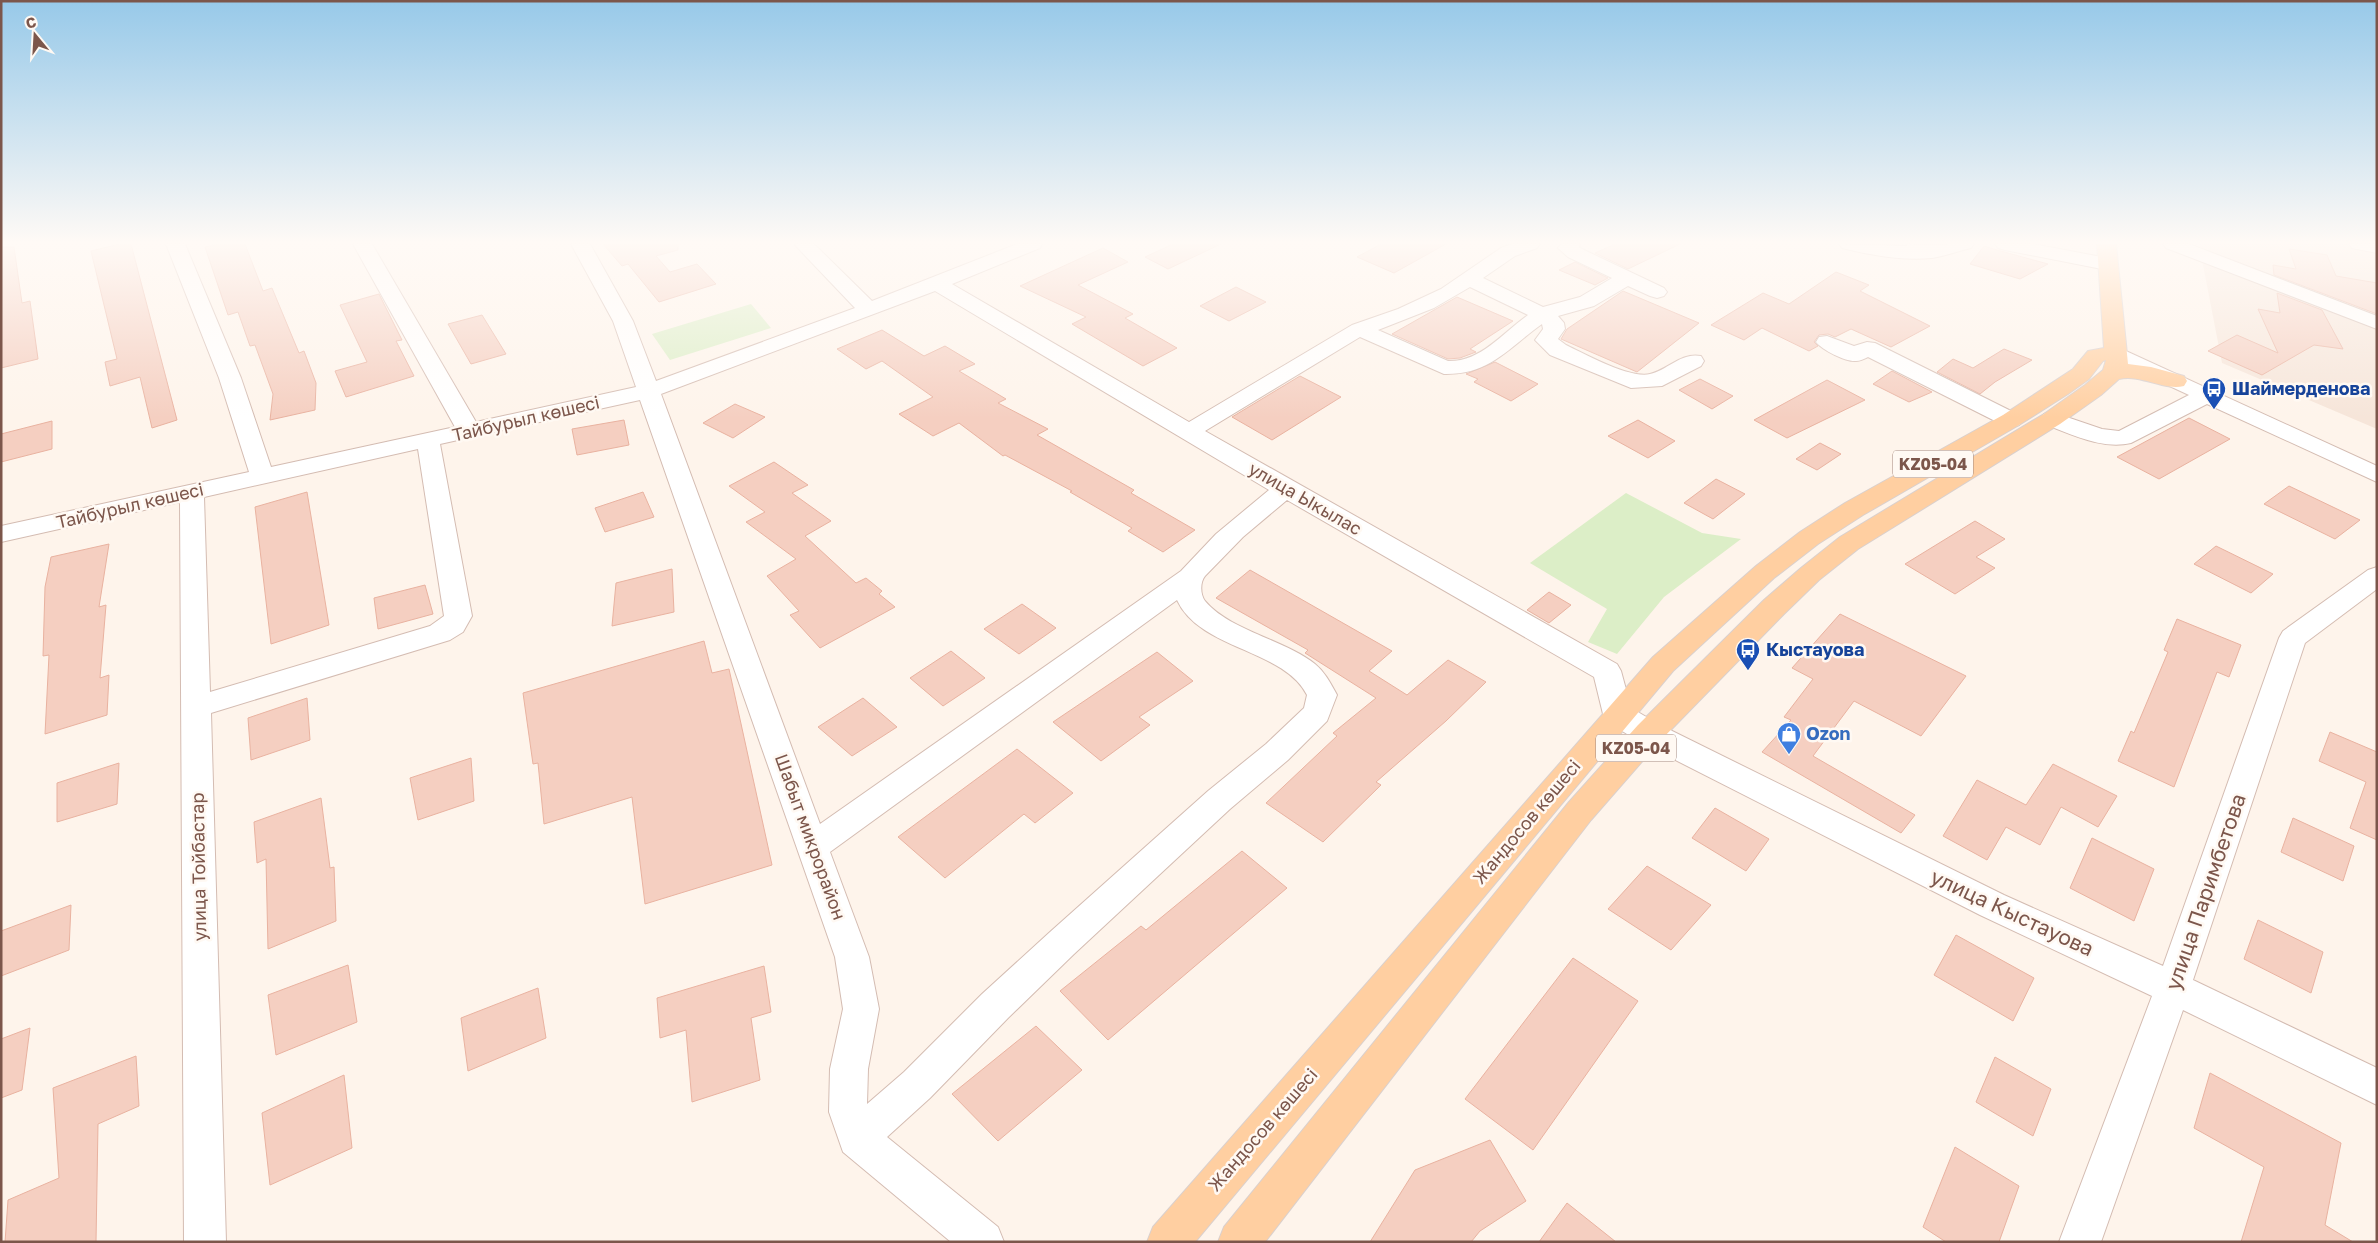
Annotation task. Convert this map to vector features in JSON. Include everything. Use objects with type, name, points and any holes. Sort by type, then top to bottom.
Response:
[{"type":"main road","points":[[2109,302],[2113,363],[2119,371],[2142,372],[2176,381]]},
{"type":"main road","name":"Жандосов көшесі","points":[[1171,1241],[1618,714],[1663,664],[1765,572],[1809,538],[1854,509],[2060,390],[2080,374],[2096,356],[2113,363],[2052,419],[1849,543],[1810,574],[1774,607],[1649,733],[1580,811],[1239,1242]]},
{"type":"street","points":[[199,302],[230,378],[262,476]]},
{"type":"street","points":[[395,302],[470,432]]},
{"type":"street","name":"Шабыт микрорайон","points":[[612,302],[623,321],[649,391],[814,846],[852,957],[861,1009],[849,1069],[848,1112],[857,1138]]},
{"type":"street","points":[[861,302],[869,310]]},
{"type":"street","name":"Тайбурыл көшесі","points":[[1,534],[649,391],[889,302]]},
{"type":"street","name":"улица Ыкылас","points":[[968,302],[1286,489],[1606,671],[1618,714]]},
{"type":"street","points":[[1188,432],[1360,329],[1394,318],[1429,302]]},
{"type":"street","points":[[1516,302],[1543,315],[1554,323],[1554,329],[1546,340],[1558,350],[1631,381],[1654,382],[1693,361]]},
{"type":"street","points":[[1360,329],[1444,367],[1454,368],[1485,360],[1543,315],[1584,302]]},
{"type":"street","points":[[2323,302],[2377,323]]},
{"type":"street","points":[[1827,342],[1855,355],[1867,348],[2011,420]]},
{"type":"street","points":[[2176,381],[2377,475]]},
{"type":"street","points":[[2052,419],[2111,439],[2123,438],[2206,395]]},
{"type":"street","points":[[196,708],[440,633],[453,625],[458,616],[428,441]]},
{"type":"street","points":[[814,846],[1190,577],[1248,519],[1286,489]]},
{"type":"street","name":"улица Тойбастар","points":[[192,492],[205,1242]]},
{"type":"street","name":"улица Паримбетова","points":[[2080,1242],[2173,988],[2293,638],[2377,576]]},
{"type":"street","points":[[983,1242],[857,1138],[917,1085],[995,1006],[1219,800],[1277,752],[1317,713],[1322,695],[1312,678],[1302,669],[1276,654],[1217,624],[1193,605],[1189,592],[1190,577]]},
{"type":"street","points":[[1618,714],[1649,733]]},
{"type":"street","name":"улица Кыстауова","points":[[1649,733],[1992,905],[2173,988],[2377,1087]]},
{"type":"shaded area","points":[[2210,302],[2377,302],[2377,429],[2222,363]]},
{"type":"green space","points":[[751,304],[771,328],[670,360],[652,334]]},
{"type":"green space","points":[[1626,493],[1702,533],[1741,539],[1664,597],[1617,654],[1588,642],[1607,609],[1530,563]]},
{"type":"building","points":[[1,302],[30,302],[38,359],[1,368]]},
{"type":"building","points":[[103,302],[146,302],[177,420],[152,428],[140,377],[110,386],[105,362],[117,359]]},
{"type":"building","points":[[224,302],[278,302],[299,353],[304,351],[316,383],[315,410],[270,420],[273,394],[255,345],[250,346],[238,312],[228,315]]},
{"type":"building","points":[[351,302],[383,302],[402,340],[396,341],[414,376],[346,397],[335,371],[367,362],[340,305]]},
{"type":"building","points":[[1054,302],[1110,302],[1133,314],[1125,318],[1177,348],[1143,366],[1072,324],[1086,317]]},
{"type":"building","points":[[1208,302],[1266,302],[1229,321],[1200,306]]},
{"type":"building","points":[[1448,302],[1469,302],[1513,321],[1470,349],[1476,352],[1460,358],[1448,359],[1392,334]]},
{"type":"building","points":[[1607,302],[1649,302],[1699,323],[1637,372],[1561,339],[1567,329]]},
{"type":"building","points":[[1748,302],[1784,302],[1789,304],[1792,302],[1882,302],[1930,326],[1891,347],[1851,329],[1835,337],[1828,334],[1819,335],[1814,342],[1818,346],[1809,351],[1762,328],[1744,340],[1711,325]]},
{"type":"building","points":[[2278,302],[2301,302],[2322,310],[2343,349],[2314,345],[2262,375],[2208,351],[2237,335],[2278,353],[2258,309],[2280,313]]},
{"type":"building","points":[[2345,302],[2377,302],[2377,314]]},
{"type":"building","points":[[482,315],[506,354],[471,364],[448,324]]},
{"type":"building","points":[[882,330],[924,356],[945,346],[975,364],[959,371],[1006,399],[998,403],[1048,429],[1037,435],[1134,490],[1131,493],[1195,530],[1163,552],[1128,531],[1132,528],[1070,492],[1072,491],[1005,455],[1003,456],[959,423],[933,436],[899,414],[933,397],[882,361],[866,369],[837,349]]},
{"type":"building","points":[[2004,349],[2032,360],[1995,382],[1980,394],[1937,372],[1953,359],[1973,368]]},
{"type":"building","points":[[1495,362],[1538,384],[1511,401],[1474,382],[1478,379],[1466,374]]},
{"type":"building","points":[[1892,371],[1932,392],[1909,402],[1873,384]]},
{"type":"building","points":[[1300,376],[1341,397],[1272,440],[1232,417]]},
{"type":"building","points":[[1700,379],[1733,396],[1712,409],[1679,390]]},
{"type":"building","points":[[1827,380],[1865,400],[1787,438],[1754,420]]},
{"type":"building","points":[[735,404],[765,417],[733,438],[703,423]]},
{"type":"building","points":[[2189,418],[2230,439],[2159,479],[2117,457]]},
{"type":"building","points":[[624,420],[629,445],[577,455],[572,429]]},
{"type":"building","points":[[1638,420],[1675,441],[1648,458],[1608,436]]},
{"type":"building","points":[[52,421],[52,449],[1,462],[1,434]]},
{"type":"building","points":[[1820,443],[1841,454],[1817,470],[1796,459]]},
{"type":"building","points":[[774,462],[808,485],[792,493],[831,521],[805,536],[856,583],[866,578],[882,591],[879,594],[895,607],[820,648],[790,615],[799,611],[767,576],[796,559],[746,522],[765,512],[729,486]]},
{"type":"building","points":[[1716,479],[1745,494],[1713,519],[1684,503]]},
{"type":"building","points":[[2289,486],[2360,520],[2335,539],[2264,504]]},
{"type":"building","points":[[307,492],[329,625],[271,644],[255,507]]},
{"type":"building","points":[[643,492],[654,517],[605,532],[595,508]]},
{"type":"building","points":[[1975,521],[2005,539],[1976,557],[1995,568],[1955,594],[1905,564]]},
{"type":"building","points":[[109,544],[99,607],[106,605],[100,678],[109,675],[107,715],[45,734],[49,655],[43,656],[45,587],[51,557]]},
{"type":"building","points":[[2216,546],[2273,574],[2251,593],[2194,564]]},
{"type":"building","points":[[672,569],[674,612],[612,626],[616,583]]},
{"type":"building","points":[[1250,570],[1392,651],[1369,671],[1407,695],[1448,660],[1486,682],[1446,721],[1376,782],[1381,785],[1323,842],[1266,803],[1337,736],[1333,733],[1376,698],[1305,653],[1308,650],[1216,598]]},
{"type":"building","points":[[425,585],[433,614],[378,629],[374,598]]},
{"type":"building","points":[[1549,592],[1571,605],[1549,623],[1527,610]]},
{"type":"building","points":[[1022,604],[1056,628],[1019,654],[984,629]]},
{"type":"building","points":[[1840,614],[1966,676],[1921,736],[1854,701],[1813,756],[1915,815],[1901,833],[1762,752],[1791,720],[1784,717],[1813,679],[1792,668]]},
{"type":"building","points":[[2177,619],[2241,645],[2229,677],[2217,672],[2174,787],[2118,761],[2131,731],[2134,733],[2168,652],[2164,650]]},
{"type":"building","points":[[704,641],[712,673],[729,669],[772,865],[645,904],[632,797],[544,824],[538,763],[533,764],[523,693]]},
{"type":"building","points":[[951,651],[985,678],[943,706],[910,678]]},
{"type":"building","points":[[1157,652],[1193,681],[1139,717],[1150,725],[1101,761],[1053,722]]},
{"type":"building","points":[[307,698],[310,740],[251,760],[248,718]]},
{"type":"building","points":[[863,698],[897,727],[852,756],[818,727]]},
{"type":"building","points":[[2330,732],[2377,752],[2377,840],[2350,828],[2366,782],[2319,761]]},
{"type":"building","points":[[1017,749],[1073,793],[1035,823],[1024,814],[945,878],[898,837]]},
{"type":"building","points":[[471,758],[474,801],[418,820],[410,778]]},
{"type":"building","points":[[119,763],[117,804],[57,822],[57,783]]},
{"type":"building","points":[[2053,764],[2117,796],[2098,827],[2061,807],[2040,845],[2006,827],[1987,860],[1943,836],[1977,780],[2026,805]]},
{"type":"building","points":[[321,798],[330,868],[334,867],[336,921],[268,949],[266,859],[257,863],[254,822]]},
{"type":"building","points":[[1715,808],[1769,839],[1746,871],[1692,838]]},
{"type":"building","points":[[2293,818],[2354,846],[2343,881],[2281,852]]},
{"type":"building","points":[[2092,838],[2154,869],[2134,921],[2070,888]]},
{"type":"building","points":[[1242,851],[1287,888],[1108,1040],[1060,991],[1141,926],[1146,930]]},
{"type":"building","points":[[1647,866],[1711,905],[1671,950],[1608,909]]},
{"type":"building","points":[[71,905],[69,950],[1,976],[1,931]]},
{"type":"building","points":[[2258,920],[2323,952],[2311,993],[2244,959]]},
{"type":"building","points":[[1956,935],[2034,978],[2013,1021],[1934,975]]},
{"type":"building","points":[[1573,958],[1638,1001],[1533,1150],[1465,1099]]},
{"type":"building","points":[[348,965],[357,1022],[276,1055],[268,995]]},
{"type":"building","points":[[764,966],[771,1012],[751,1018],[760,1080],[692,1102],[686,1030],[660,1038],[657,998]]},
{"type":"building","points":[[538,988],[546,1038],[468,1071],[461,1018]]},
{"type":"building","points":[[1036,1026],[1082,1070],[998,1141],[952,1094]]},
{"type":"building","points":[[30,1028],[22,1090],[1,1098],[1,1039]]},
{"type":"building","points":[[136,1056],[139,1106],[98,1124],[96,1242],[5,1242],[8,1200],[59,1178],[53,1088]]},
{"type":"building","points":[[1995,1057],[2051,1089],[2033,1136],[1976,1102]]},
{"type":"building","points":[[2210,1073],[2341,1143],[2325,1225],[2353,1242],[2241,1242],[2264,1167],[2194,1128]]},
{"type":"building","points":[[344,1075],[352,1148],[270,1185],[262,1113]]},
{"type":"building","points":[[1490,1140],[1526,1201],[1480,1231],[1471,1242],[1370,1242],[1415,1170]]},
{"type":"building","points":[[1955,1147],[2019,1186],[1999,1242],[1946,1242],[1923,1227]]},
{"type":"building","points":[[1567,1203],[1616,1242],[1539,1242]]},
{"type":"place","name":"Шаймерденова","points":[[2214,410]]},
{"type":"place","name":"Кыстауова","points":[[1748,671]]},
{"type":"place","name":"Ozon","points":[[1789,755]]}]
